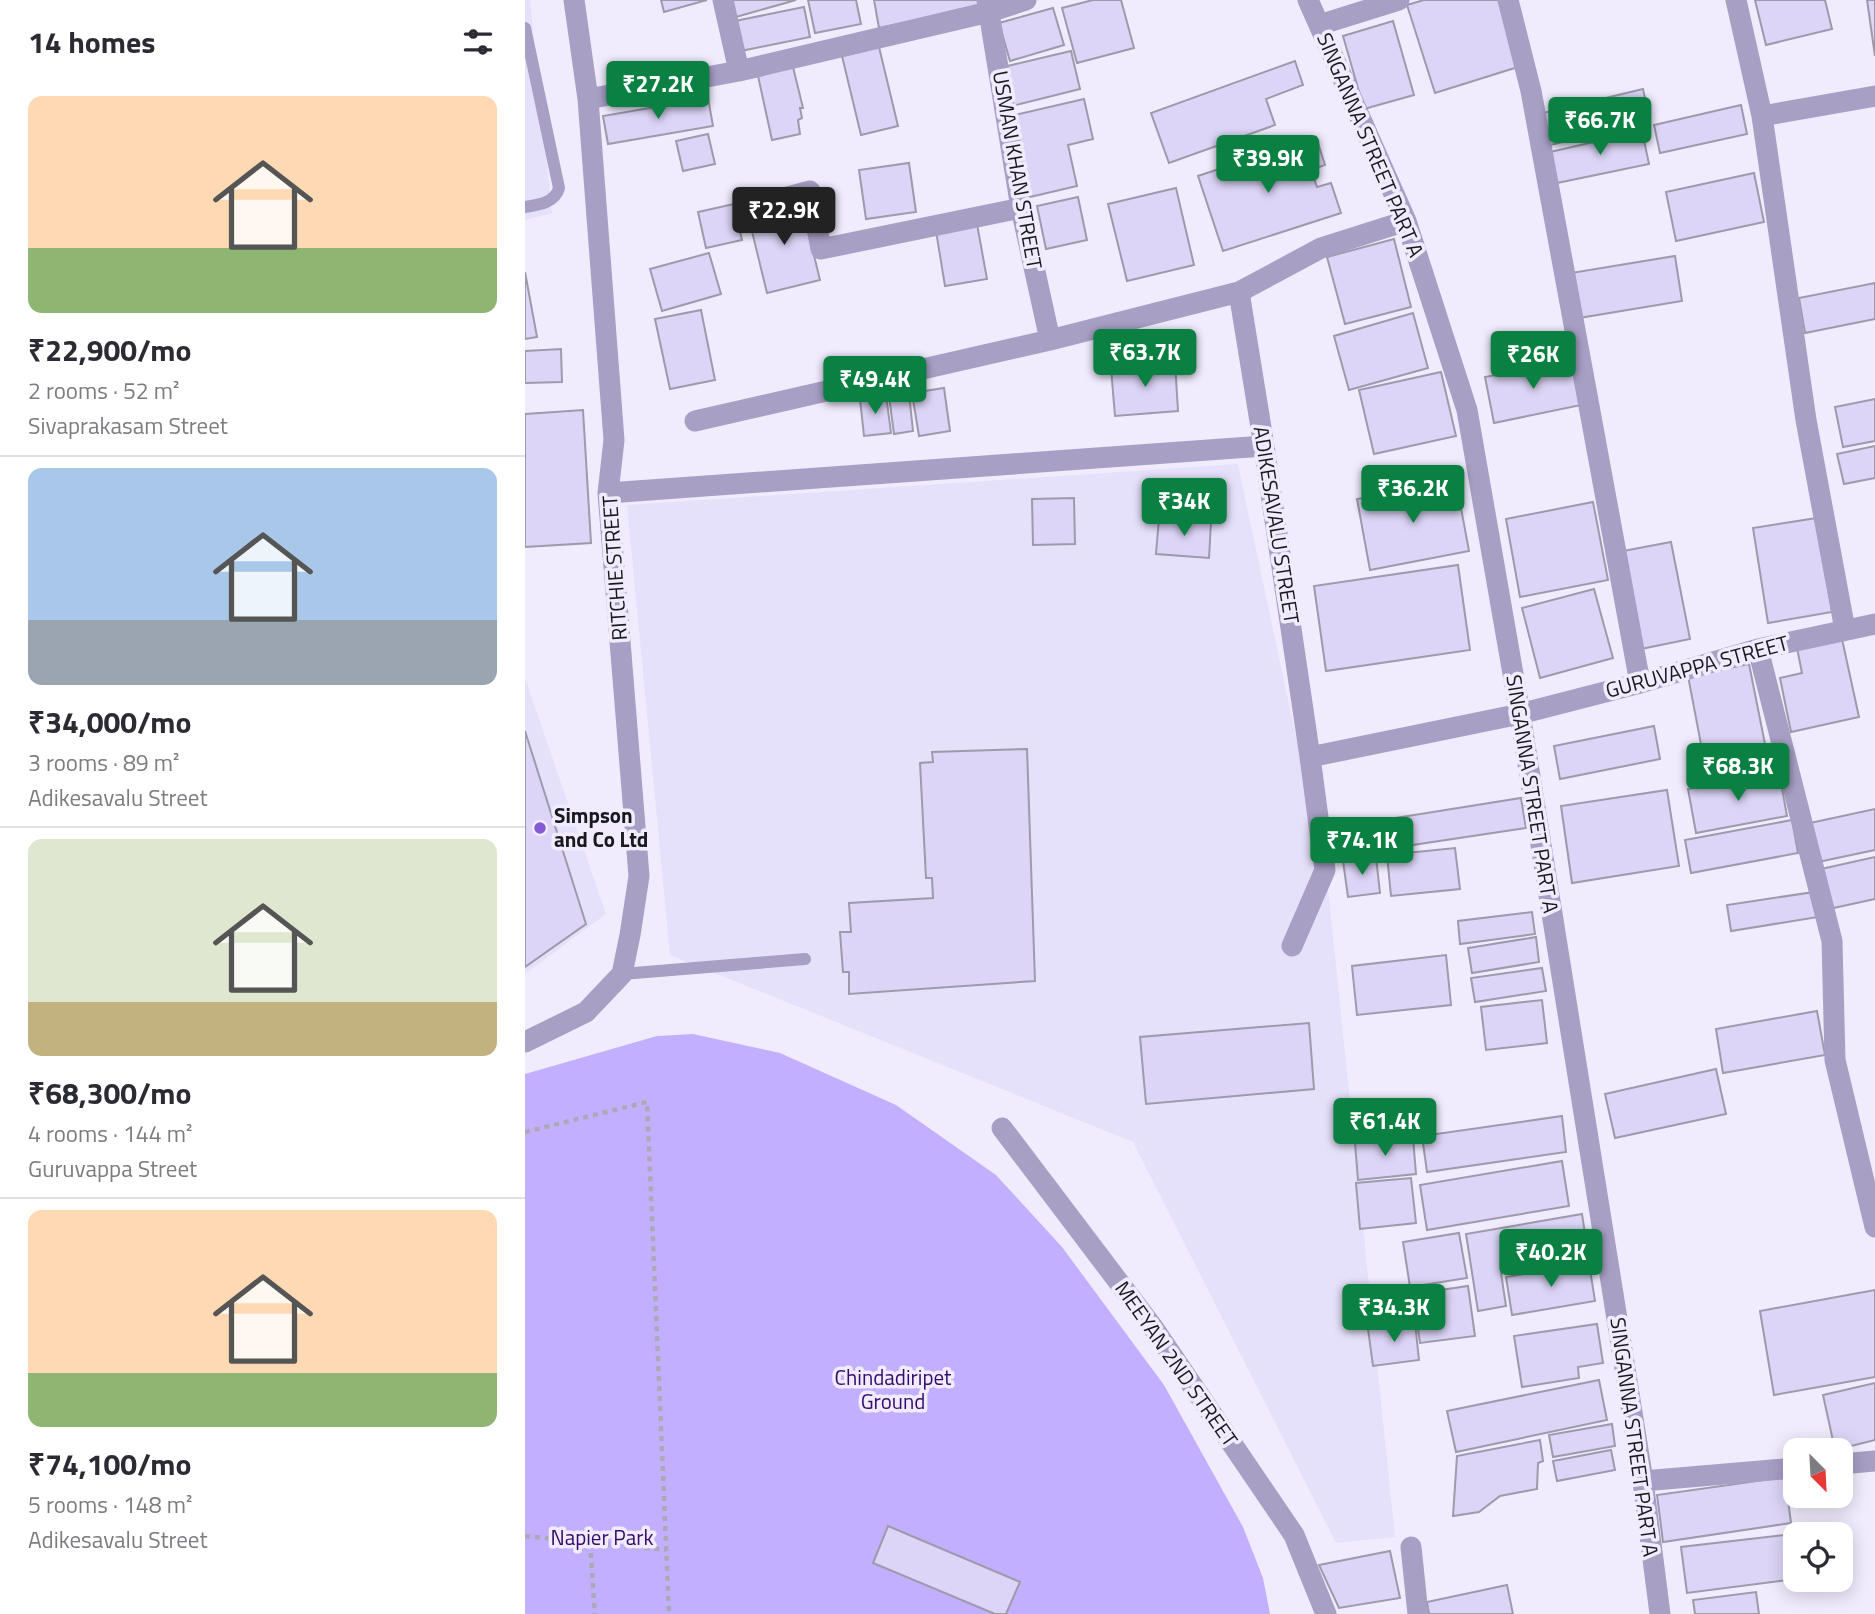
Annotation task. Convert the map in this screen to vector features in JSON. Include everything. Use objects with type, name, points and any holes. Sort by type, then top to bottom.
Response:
[{"type":"street","name":"RITCHIE STREET","points":[[575,0],[588,99],[614,440],[608,493],[639,876],[622,974]]},
{"type":"street","points":[[723,0],[739,71]]},
{"type":"street","points":[[588,99],[739,71],[988,6],[1026,0]]},
{"type":"street","name":"SINGANNA STREET PART A","points":[[1307,0],[1406,221],[1467,410],[1520,714],[1643,1481],[1660,1614]]},
{"type":"street","points":[[1319,25],[1399,0]]},
{"type":"street","points":[[1508,0],[1531,91],[1640,683]]},
{"type":"street","points":[[1736,0],[1762,116],[1806,420],[1845,630]]},
{"type":"street","name":"USMAN KHAN STREET","points":[[988,6],[1021,208],[1050,340]]},
{"type":"street","points":[[1762,116],[1875,96]]},
{"type":"street","points":[[747,208],[810,191],[821,249],[1021,208]]},
{"type":"street","points":[[695,421],[1050,340],[1239,292],[1321,248],[1406,221]]},
{"type":"street","name":"ADIKESAVALU STREET","points":[[1239,292],[1325,870],[1292,946]]},
{"type":"street","points":[[608,493],[1264,446]]},
{"type":"street","name":"GURUVAPPA STREET","points":[[1310,757],[1520,714],[1758,649],[1875,624]]},
{"type":"street","points":[[1758,649],[1832,941],[1835,1060],[1875,1227]]},
{"type":"street","points":[[525,1042],[586,1012],[622,974]]},
{"type":"street","name":"MEEYAN 2ND STREET","points":[[1002,1128],[1152,1326],[1294,1535],[1326,1614]]},
{"type":"street","points":[[1853,1463],[1875,1461]]},
{"type":"street","points":[[1643,1481],[1783,1469]]},
{"type":"street","points":[[1411,1547],[1418,1614]]},
{"type":"lane","points":[[525,28],[559,188],[554,198],[525,207]]},
{"type":"lane","points":[[622,974],[805,959]]},
{"type":"path","points":[[525,1132],[647,1102],[669,1614]]},
{"type":"path","points":[[525,1536],[666,1550]]},
{"type":"path","points":[[590,1543],[595,1614]]},
{"type":"shaded area","points":[[525,0],[530,0],[552,213],[525,220]]},
{"type":"shaded area","points":[[1238,464],[1328,888],[1395,1537],[1336,1543],[1133,1142],[670,955],[627,505]]},
{"type":"shaded area","name":"Simpson and Co Ltd","points":[[525,678],[606,914],[525,974]]},
{"type":"green space","name":"Chindadiripet Ground","points":[[693,1034],[780,1053],[896,1105],[996,1175],[1062,1247],[1164,1385],[1243,1527],[1263,1578],[1270,1614],[525,1614],[525,1074],[657,1036]]},
{"type":"building","points":[[661,0],[707,0],[664,12]]},
{"type":"building","points":[[731,0],[796,0],[736,17]]},
{"type":"building","points":[[808,0],[856,0],[861,24],[815,33]]},
{"type":"building","points":[[874,0],[979,0],[981,7],[879,28]]},
{"type":"building","points":[[1093,0],[1121,0],[1134,48],[1077,63],[1062,8]]},
{"type":"building","points":[[1424,0],[1499,0],[1521,66],[1435,93],[1407,5]]},
{"type":"building","points":[[1755,0],[1825,0],[1832,29],[1766,45]]},
{"type":"building","points":[[1867,0],[1875,0],[1875,56]]},
{"type":"building","points":[[804,7],[810,37],[741,51],[735,21]]},
{"type":"building","points":[[1053,8],[1064,45],[1010,61],[999,23]]},
{"type":"building","points":[[1393,21],[1414,95],[1364,109],[1343,36]]},
{"type":"building","points":[[879,47],[898,126],[861,135],[842,56]]},
{"type":"building","points":[[1071,51],[1080,89],[1008,107],[999,68]]},
{"type":"building","points":[[1295,61],[1303,85],[1266,99],[1275,125],[1169,163],[1151,113]]},
{"type":"building","points":[[792,63],[803,108],[800,108],[802,118],[798,120],[800,134],[772,140],[758,76]]},
{"type":"building","points":[[1643,89],[1650,121],[1550,145],[1543,113]]},
{"type":"building","points":[[708,98],[713,126],[608,144],[603,116]]},
{"type":"building","points":[[1084,99],[1093,139],[1068,145],[1077,186],[1030,197],[1011,116]]},
{"type":"building","points":[[1741,105],[1747,134],[1660,153],[1654,125]]},
{"type":"building","points":[[1642,131],[1649,164],[1557,183],[1550,152]]},
{"type":"building","points":[[708,134],[715,164],[683,171],[676,141]]},
{"type":"building","points":[[1316,137],[1325,165],[1311,170],[1317,187],[1331,183],[1341,213],[1223,251],[1198,176]]},
{"type":"building","points":[[909,163],[916,212],[866,219],[859,170]]},
{"type":"building","points":[[1754,173],[1764,222],[1676,241],[1666,192]]},
{"type":"building","points":[[1176,188],[1194,265],[1127,281],[1108,204]]},
{"type":"building","points":[[1078,197],[1087,240],[1046,249],[1037,206]]},
{"type":"building","points":[[801,202],[820,280],[767,293],[748,215]]},
{"type":"building","points":[[734,204],[742,240],[706,248],[698,212]]},
{"type":"building","points":[[977,224],[987,279],[945,286],[936,231]]},
{"type":"building","points":[[1394,239],[1411,307],[1345,324],[1327,257]]},
{"type":"building","points":[[709,253],[721,294],[662,311],[650,269]]},
{"type":"building","points":[[1675,256],[1682,301],[1579,318],[1571,273]]},
{"type":"building","points":[[525,272],[537,337],[525,339]]},
{"type":"building","points":[[1875,283],[1875,319],[1805,333],[1799,298]]},
{"type":"building","points":[[701,310],[715,380],[670,389],[655,319]]},
{"type":"building","points":[[1413,313],[1428,368],[1349,390],[1334,336]]},
{"type":"building","points":[[561,349],[562,382],[525,383],[525,351]]},
{"type":"building","points":[[1573,360],[1581,405],[1494,423],[1485,377]]},
{"type":"building","points":[[1175,362],[1178,411],[1115,416],[1111,368]]},
{"type":"building","points":[[1441,372],[1456,436],[1374,454],[1359,390]]},
{"type":"building","points":[[944,388],[950,431],[919,436],[912,393]]},
{"type":"building","points":[[909,394],[913,431],[894,434],[889,396]]},
{"type":"building","points":[[886,395],[891,433],[864,436],[860,399]]},
{"type":"building","points":[[1875,399],[1875,441],[1843,447],[1835,407]]},
{"type":"building","points":[[583,410],[591,543],[525,547],[525,414]]},
{"type":"building","points":[[1875,446],[1875,478],[1844,484],[1837,454]]},
{"type":"building","points":[[1456,481],[1469,551],[1370,570],[1357,499]]},
{"type":"building","points":[[1074,498],[1075,544],[1033,545],[1032,499]]},
{"type":"building","points":[[1593,502],[1608,580],[1520,597],[1506,519]]},
{"type":"building","points":[[1159,518],[1211,522],[1209,558],[1156,554]]},
{"type":"building","points":[[1817,518],[1832,612],[1768,623],[1753,528]]},
{"type":"building","points":[[1671,542],[1690,639],[1641,649],[1623,551]]},
{"type":"building","points":[[1458,565],[1470,650],[1326,671],[1314,586]]},
{"type":"building","points":[[1594,589],[1613,658],[1540,678],[1522,608]]},
{"type":"building","points":[[1842,639],[1859,717],[1791,732],[1780,678],[1802,673],[1797,648]]},
{"type":"building","points":[[1749,664],[1770,769],[1708,781],[1688,676]]},
{"type":"building","points":[[1654,726],[1660,759],[1560,779],[1554,746]]},
{"type":"building","name":"Simpson and Co Ltd","points":[[525,731],[586,924],[525,967]]},
{"type":"building","points":[[1027,749],[1035,981],[849,994],[849,972],[843,972],[840,932],[851,932],[849,903],[933,898],[932,878],[926,878],[920,763],[933,762],[932,752]]},
{"type":"building","points":[[1779,772],[1787,816],[1696,833],[1688,789]]},
{"type":"building","points":[[1667,790],[1679,866],[1572,883],[1561,806]]},
{"type":"building","points":[[1521,798],[1526,828],[1399,847],[1395,818]]},
{"type":"building","points":[[1875,809],[1875,850],[1818,862],[1810,823]]},
{"type":"building","points":[[1792,820],[1798,853],[1691,873],[1685,840]]},
{"type":"building","points":[[1392,825],[1396,848],[1364,853],[1360,830]]},
{"type":"building","points":[[1455,848],[1460,889],[1391,896],[1387,855]]},
{"type":"building","points":[[1376,857],[1380,893],[1348,897],[1343,861]]},
{"type":"building","points":[[1875,857],[1875,899],[1829,909],[1821,869]]},
{"type":"building","points":[[1814,892],[1818,917],[1731,931],[1727,905]]},
{"type":"building","points":[[1532,912],[1535,934],[1460,944],[1458,921]]},
{"type":"building","points":[[1536,937],[1539,962],[1472,973],[1468,948]]},
{"type":"building","points":[[1446,955],[1451,1005],[1357,1015],[1352,966]]},
{"type":"building","points":[[1542,968],[1546,991],[1475,1002],[1471,978]]},
{"type":"building","points":[[1542,1000],[1547,1043],[1486,1050],[1481,1007]]},
{"type":"building","points":[[1817,1011],[1825,1055],[1723,1073],[1716,1029]]},
{"type":"building","points":[[1309,1023],[1314,1089],[1146,1104],[1140,1037]]},
{"type":"building","points":[[1716,1069],[1726,1114],[1615,1138],[1605,1094]]},
{"type":"building","points":[[1562,1116],[1566,1152],[1427,1172],[1422,1136]]},
{"type":"building","points":[[1413,1137],[1416,1174],[1358,1180],[1355,1143]]},
{"type":"building","points":[[1562,1161],[1569,1206],[1427,1230],[1420,1185]]},
{"type":"building","points":[[1411,1178],[1416,1223],[1360,1229],[1356,1183]]},
{"type":"building","points":[[1582,1214],[1589,1259],[1501,1273],[1506,1306],[1478,1311],[1466,1234]]},
{"type":"building","points":[[1459,1233],[1467,1278],[1410,1287],[1403,1242]]},
{"type":"building","points":[[1589,1263],[1595,1301],[1512,1315],[1506,1277]]},
{"type":"building","points":[[1468,1286],[1475,1336],[1420,1343],[1413,1294]]},
{"type":"building","points":[[1875,1290],[1875,1377],[1774,1395],[1760,1311]]},
{"type":"building","points":[[1411,1295],[1415,1319],[1372,1325],[1369,1300]]},
{"type":"building","points":[[1415,1323],[1419,1360],[1373,1366],[1368,1329]]},
{"type":"building","points":[[1597,1324],[1603,1363],[1578,1367],[1579,1378],[1522,1387],[1514,1336]]},
{"type":"building","points":[[1599,1380],[1607,1420],[1456,1452],[1447,1411]]},
{"type":"building","points":[[1875,1383],[1875,1440],[1853,1446],[1853,1438],[1832,1438],[1823,1395]]},
{"type":"building","points":[[1612,1424],[1615,1446],[1553,1457],[1549,1435]]},
{"type":"building","points":[[1540,1440],[1543,1461],[1538,1463],[1537,1489],[1500,1496],[1479,1512],[1453,1516],[1457,1456]]},
{"type":"building","points":[[1611,1450],[1615,1470],[1557,1481],[1553,1461]]},
{"type":"building","points":[[1783,1477],[1783,1508],[1789,1508],[1791,1522],[1663,1542],[1657,1495]]},
{"type":"building","points":[[888,1526],[1020,1582],[1006,1614],[995,1614],[873,1563]]},
{"type":"building","points":[[1783,1535],[1783,1581],[1687,1593],[1681,1547]]},
{"type":"building","points":[[1390,1551],[1400,1598],[1339,1608],[1319,1565]]},
{"type":"building","points":[[1507,1585],[1513,1614],[1429,1614],[1427,1602]]},
{"type":"building","points":[[1756,1592],[1759,1614],[1695,1614],[1693,1600]]},
{"type":"place","name":"Simpson and Co Ltd","points":[[540,828]]},
{"type":"park label","name":"Napier Park","points":[[602,1538]]}]
